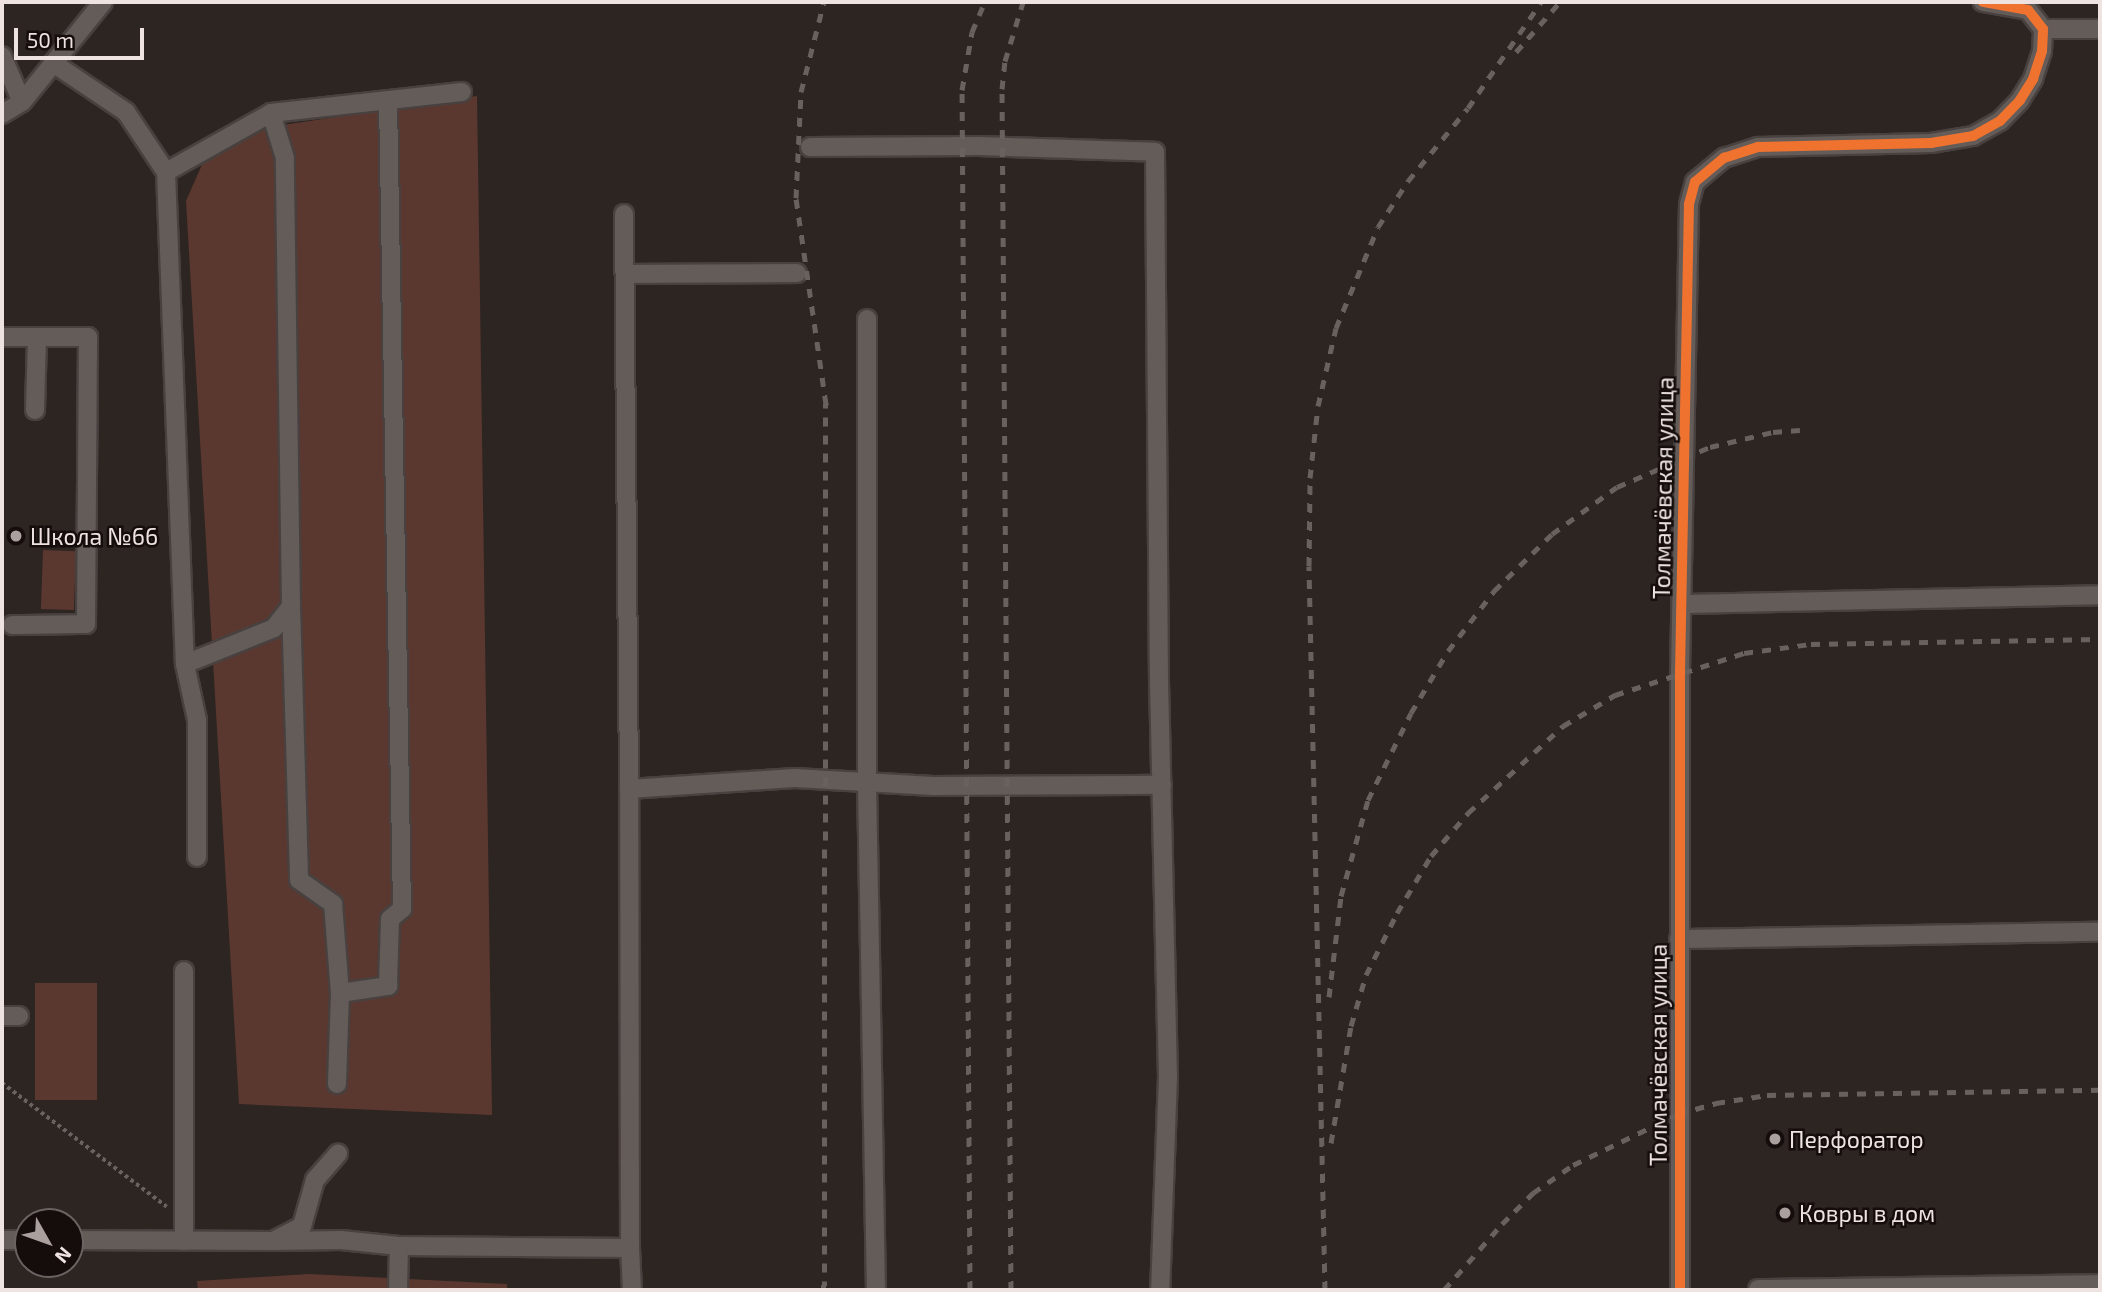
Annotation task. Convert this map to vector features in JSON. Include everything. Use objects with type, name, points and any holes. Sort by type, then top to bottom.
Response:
[{"type":"street","points":[[2,114],[22,102],[103,2]]},
{"type":"street","points":[[1983,2],[2028,10],[2043,29],[2100,29]]},
{"type":"street","name":"Толмачёвская улица","points":[[1680,1290],[1679,939],[1683,604],[1689,204],[1695,182],[1724,158],[1758,147],[1931,143],[1973,136],[2000,121],[2020,100],[2036,70],[2042,51],[2043,29]]},
{"type":"street","points":[[2,56],[22,102]]},
{"type":"street","points":[[53,63],[126,112],[166,172],[185,664],[197,720],[197,857]]},
{"type":"street","points":[[166,172],[271,113],[462,92]]},
{"type":"street","points":[[340,993],[387,986],[390,919],[402,909],[388,100]]},
{"type":"street","points":[[271,113],[285,158],[291,606],[299,880],[333,904],[340,993],[337,1084]]},
{"type":"street","points":[[810,147],[978,146],[1155,152],[1161,785],[1168,1076],[1160,1290]]},
{"type":"street","points":[[624,214],[632,1290]]},
{"type":"street","points":[[625,274],[797,273]]},
{"type":"street","points":[[867,319],[867,782],[876,1290]]},
{"type":"street","points":[[2,337],[88,337],[86,624],[12,625]]},
{"type":"street","points":[[35,410],[37,337]]},
{"type":"street","points":[[1683,604],[2100,595]]},
{"type":"street","points":[[185,664],[274,628],[291,606]]},
{"type":"street","points":[[629,789],[795,778],[933,786],[1161,785]]},
{"type":"street","points":[[1679,939],[2100,932]]},
{"type":"street","points":[[184,971],[184,1241]]},
{"type":"street","points":[[273,1241],[302,1226],[315,1180],[338,1154]]},
{"type":"street","points":[[84,1240],[341,1240],[399,1246],[630,1248]]},
{"type":"street","points":[[398,1290],[399,1246]]},
{"type":"street","points":[[1758,1289],[2100,1284]]},
{"type":"path","points":[[2,1083],[183,1219]]},
{"type":"shaded area","points":[[477,96],[492,1115],[239,1104],[186,201],[215,135]]},
{"type":"shaded area","points":[[43,550],[76,551],[74,610],[41,609]]},
{"type":"shaded area","points":[[35,983],[97,983],[97,1100],[35,1100]]},
{"type":"shaded area","points":[[309,1274],[507,1284],[507,1290],[198,1290],[197,1281]]},
{"type":"railway","points":[[824,2],[801,92],[796,198],[826,404],[824,1290]]},
{"type":"railway","points":[[970,1290],[962,90],[972,32],[985,2]]},
{"type":"railway","points":[[1011,1290],[1002,89],[1005,61],[1023,2]]},
{"type":"railway","points":[[1325,1290],[1309,566],[1310,478],[1318,406],[1336,328],[1378,227],[1408,181],[1468,108],[1541,2]]},
{"type":"railway","points":[[1516,52],[1560,2]]},
{"type":"railway","points":[[1329,997],[1341,896],[1368,800],[1411,713],[1448,651],[1494,591],[1552,534],[1617,487],[1710,447],[1773,432],[1800,430]]},
{"type":"railway","points":[[1331,1143],[1351,1026],[1366,975],[1397,913],[1431,856],[1468,813],[1563,726],[1615,695],[1744,653],[1811,644],[2100,639]]},
{"type":"railway","points":[[1444,1290],[1533,1193],[1573,1165],[1678,1114],[1716,1103],[1767,1095],[2100,1090]]},
{"type":"cycle path","points":[[1680,1290],[1680,672],[1689,204],[1695,182],[1724,158],[1758,147],[1931,143],[1973,136],[2000,121],[2020,100],[2033,79],[2042,51],[2043,29],[2028,10],[1983,2]]},
{"type":"place","name":"Школа №66","points":[[16,536]]},
{"type":"place","name":"Перфоратор","points":[[1775,1139]]},
{"type":"place","name":"Ковры в дом","points":[[1785,1213]]}]
